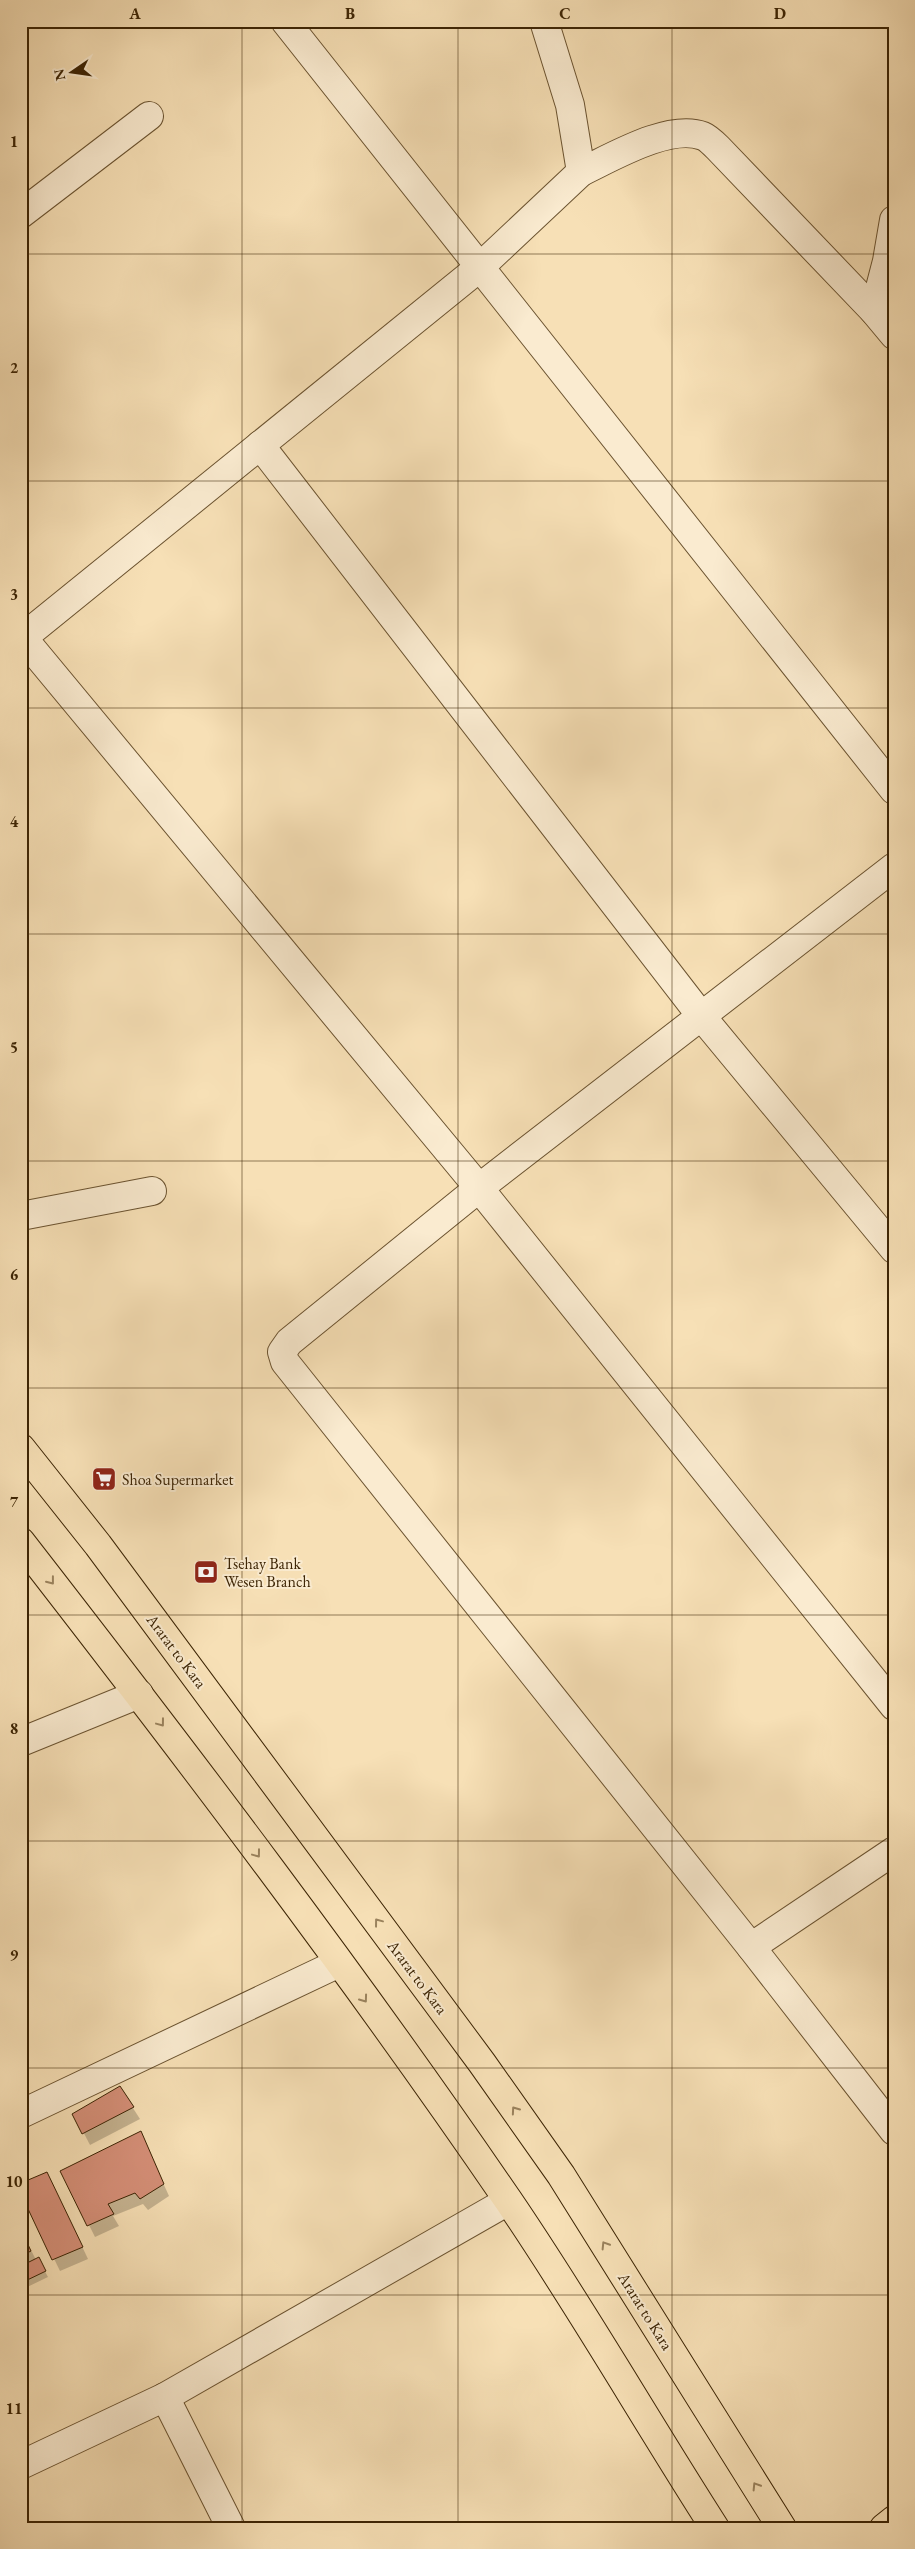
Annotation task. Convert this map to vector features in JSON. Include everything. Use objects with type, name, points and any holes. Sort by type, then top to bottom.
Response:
[{"type":"main road","name":"Ararat to Kara","points":[[21,1448],[104,1553],[482,2063],[561,2175],[782,2528]]},
{"type":"main road","points":[[21,1542],[139,1694],[339,1964],[508,2201],[602,2342],[715,2528]]},
{"type":"main road","points":[[884,2528],[894,2520]]},
{"type":"street","points":[[285,21],[894,790]]},
{"type":"street","points":[[544,21],[570,105],[581,172]]},
{"type":"street","points":[[21,214],[149,116]]},
{"type":"street","points":[[894,335],[874,311],[718,148],[703,136],[682,134],[644,141],[581,172],[480,267],[22,639],[479,1188],[894,1706]]},
{"type":"street","points":[[874,311],[887,261],[894,220]]},
{"type":"street","points":[[260,445],[702,1017],[894,1249]]},
{"type":"street","points":[[894,867],[479,1188],[289,1342],[282,1352],[285,1362],[751,1947],[894,2131]]},
{"type":"street","points":[[21,1216],[152,1191]]},
{"type":"street","points":[[21,1742],[139,1694]]},
{"type":"street","points":[[751,1947],[894,1851]]},
{"type":"street","points":[[21,2114],[339,1964]]},
{"type":"street","points":[[21,2465],[165,2397],[508,2201]]},
{"type":"street","points":[[165,2397],[231,2528]]},
{"type":"building","points":[[120,2086],[134,2107],[82,2134],[72,2114]]},
{"type":"building","points":[[141,2131],[164,2184],[140,2199],[135,2193],[108,2204],[114,2214],[87,2226],[60,2171]]},
{"type":"building","points":[[47,2172],[83,2247],[52,2260],[21,2194],[21,2183]]},
{"type":"building","points":[[21,2230],[31,2251],[21,2256]]},
{"type":"building","points":[[39,2257],[46,2271],[21,2283],[21,2266]]},
{"type":"place","name":"Shoa Supermarket","points":[[104,1479]]},
{"type":"place","name":"Tsehay Bank Wesen Branch","points":[[206,1572]]}]
